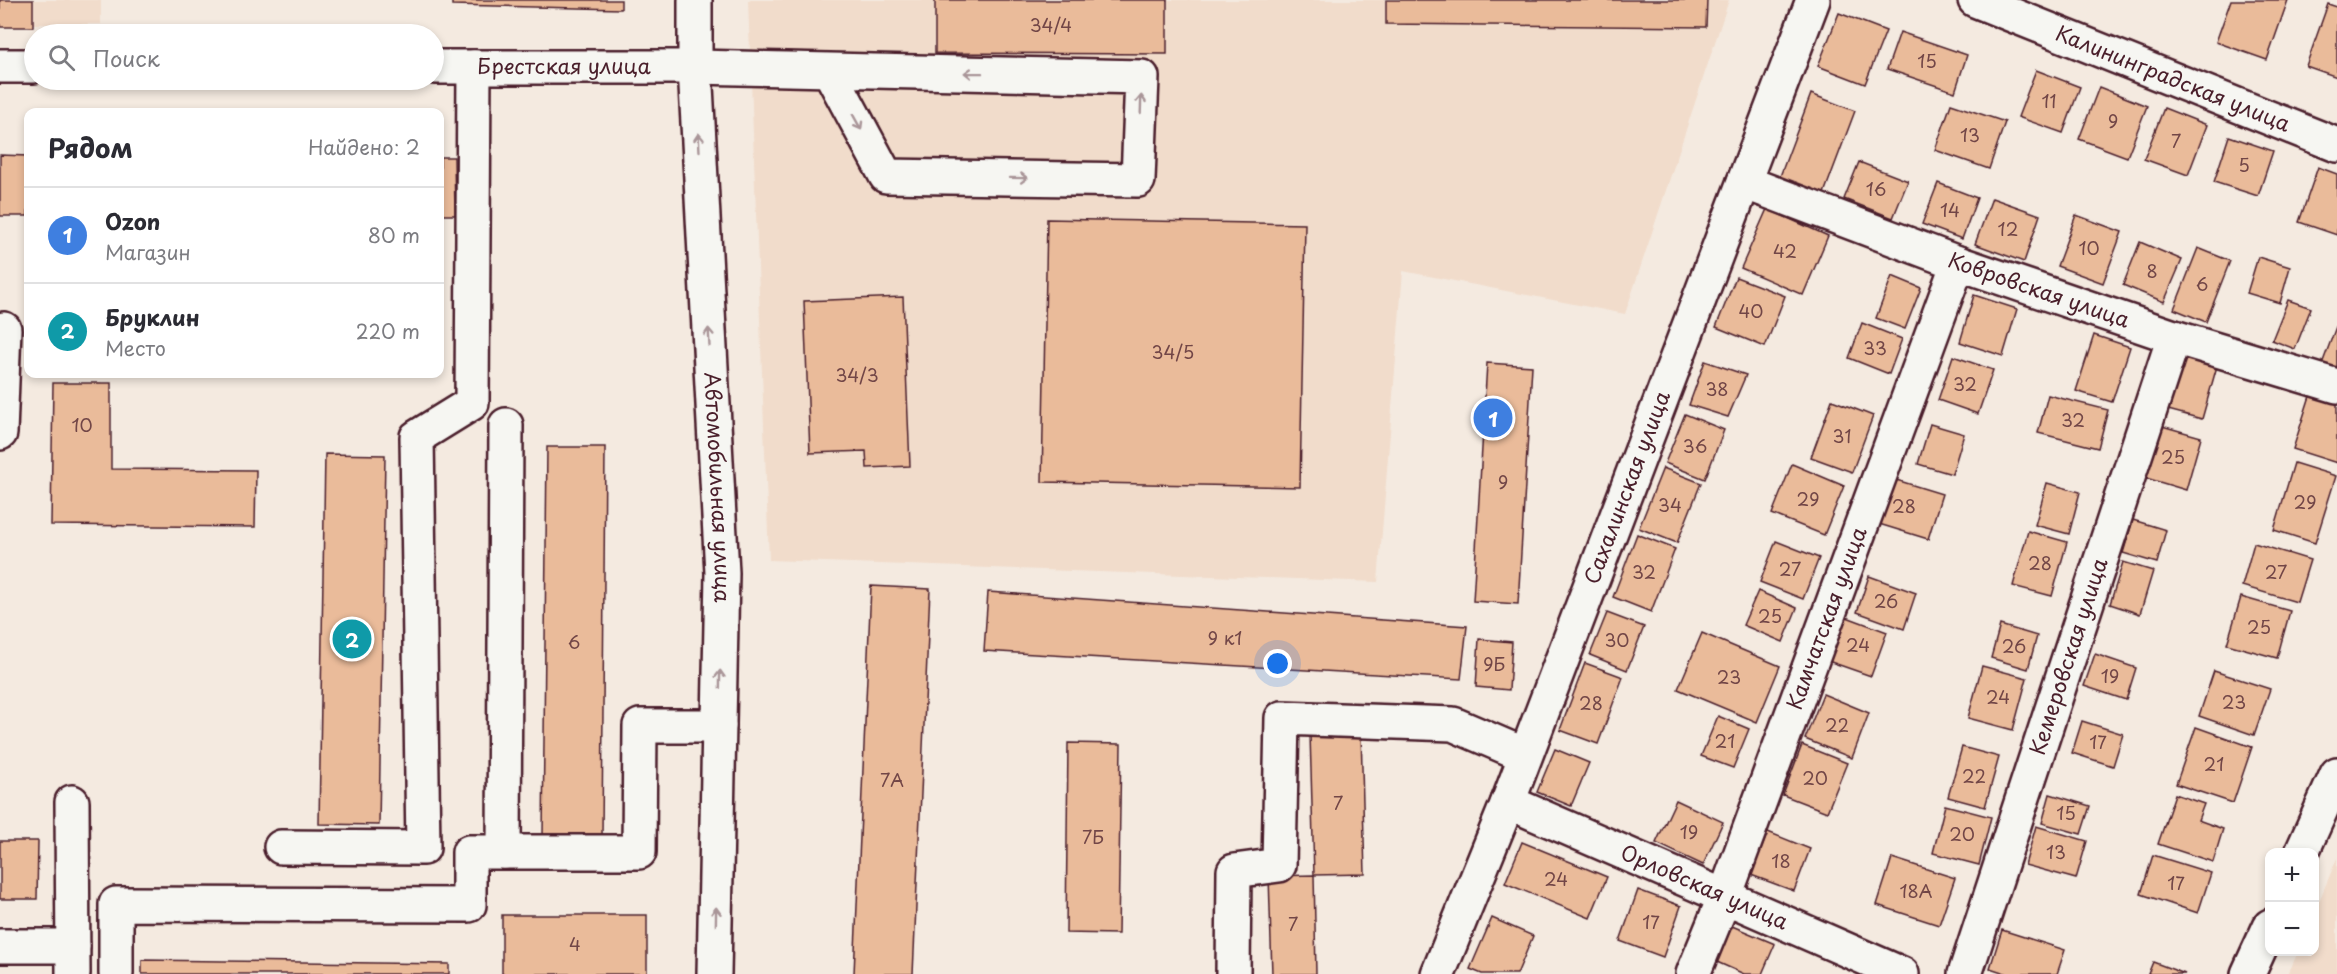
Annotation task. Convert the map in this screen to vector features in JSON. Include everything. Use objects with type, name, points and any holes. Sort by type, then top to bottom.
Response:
[{"type":"street","name":"Автомобильная улица","points":[[695,0],[695,68],[722,573],[714,974]]},
{"type":"street","name":"Сахалинская улица","points":[[1438,974],[1508,802],[1813,0]]},
{"type":"street","name":"Калининградская улица","points":[[1975,0],[2337,145]]},
{"type":"street","points":[[0,66],[24,66]]},
{"type":"street","name":"Брестская улица","points":[[444,67],[695,68],[829,70],[1142,77],[1138,180],[886,176],[829,70]]},
{"type":"street","points":[[282,847],[423,848],[417,437],[472,403],[474,67]]},
{"type":"street","name":"Ковровская улица","points":[[1744,182],[1958,263],[2174,337],[2337,386]]},
{"type":"street","name":"Камчатская улица","points":[[1693,974],[1725,896],[1958,263]]},
{"type":"street","points":[[0,433],[4,329]]},
{"type":"street","name":"Кемеровская улица","points":[[1965,974],[2174,337]]},
{"type":"street","points":[[504,852],[506,425]]},
{"type":"street","points":[[1233,974],[1234,871],[1279,865],[1282,718],[1453,724],[1525,755]]},
{"type":"street","points":[[116,974],[116,904],[469,905],[469,852],[639,852],[640,726],[719,726]]},
{"type":"street","points":[[2304,848],[2337,774]]},
{"type":"street","points":[[0,946],[73,960],[72,802]]},
{"type":"street","name":"Орловская улица","points":[[1508,802],[1902,974]]},
{"type":"street","points":[[2248,974],[2265,937]]},
{"type":"shaded area","points":[[0,0],[101,0],[101,24],[0,24]]},
{"type":"shaded area","points":[[748,0],[1729,0],[1625,314],[1403,271],[1378,582],[769,560]]},
{"type":"shaded area","points":[[2337,858],[2337,974],[2288,974],[2296,956],[2319,956],[2319,901]]},
{"type":"building","points":[[0,0],[33,0],[33,24],[24,24],[24,27],[0,27]]},
{"type":"building","points":[[452,0],[621,0],[621,9],[452,5]]},
{"type":"building","points":[[935,0],[1167,0],[1167,54],[935,53]]},
{"type":"building","points":[[1386,0],[1707,0],[1706,27],[1386,24]]},
{"type":"building","points":[[2231,0],[2288,0],[2267,60],[2216,42]]},
{"type":"building","points":[[2328,4],[2337,7],[2337,77],[2306,66]]},
{"type":"building","points":[[1839,13],[1886,31],[1865,84],[1818,66]]},
{"type":"building","points":[[1900,32],[1967,55],[1955,92],[1887,69]]},
{"type":"building","points":[[2036,70],[2080,87],[2063,133],[2018,117]]},
{"type":"building","points":[[2099,87],[2147,106],[2127,157],[2079,139]]},
{"type":"building","points":[[1811,94],[1855,111],[1823,196],[1779,179]]},
{"type":"building","points":[[1951,104],[2005,122],[1989,169],[1935,150]]},
{"type":"building","points":[[2164,108],[2207,125],[2188,175],[2144,159]]},
{"type":"building","points":[[2229,136],[2273,151],[2258,196],[2214,182]]},
{"type":"building","points":[[0,155],[24,156],[24,216],[0,216]]},
{"type":"building","points":[[444,157],[454,157],[455,215],[444,215]]},
{"type":"building","points":[[1859,162],[1908,181],[1893,218],[1844,199]]},
{"type":"building","points":[[2318,167],[2337,174],[2337,235],[2299,222]]},
{"type":"building","points":[[1938,183],[1977,198],[1962,239],[1922,224]]},
{"type":"building","points":[[1992,198],[2040,215],[2024,262],[1975,244]]},
{"type":"building","points":[[1767,209],[1828,236],[1803,295],[1741,268]]},
{"type":"building","points":[[2076,215],[2122,232],[2103,283],[2057,266]]},
{"type":"building","points":[[1047,219],[1305,224],[1300,487],[1042,482]]},
{"type":"building","points":[[2140,242],[2182,260],[2164,302],[2123,285]]},
{"type":"building","points":[[2198,248],[2230,261],[2206,322],[2174,309]]},
{"type":"building","points":[[2258,257],[2290,267],[2280,303],[2247,293]]},
{"type":"building","points":[[1892,276],[1921,288],[1905,329],[1876,318]]},
{"type":"building","points":[[1736,277],[1785,296],[1765,347],[1716,327]]},
{"type":"building","points":[[1974,295],[2017,309],[2003,356],[1960,342]]},
{"type":"building","points":[[903,297],[910,466],[867,468],[866,451],[810,453],[804,301]]},
{"type":"building","points":[[2288,300],[2311,308],[2295,349],[2272,340]]},
{"type":"building","points":[[1862,323],[1902,339],[1889,374],[1849,358]]},
{"type":"building","points":[[2337,324],[2337,373],[2321,367]]},
{"type":"building","points":[[2094,335],[2130,347],[2112,402],[2076,391]]},
{"type":"building","points":[[1953,356],[1993,370],[1978,414],[1938,400]]},
{"type":"building","points":[[2182,357],[2217,366],[2202,419],[2168,410]]},
{"type":"building","points":[[1705,361],[1746,375],[1728,417],[1689,405]]},
{"type":"building","points":[[1487,363],[1532,366],[1518,604],[1473,601]]},
{"type":"building","points":[[53,383],[111,383],[111,469],[256,470],[255,527],[51,525]]},
{"type":"building","points":[[2048,395],[2108,410],[2098,448],[2038,433]]},
{"type":"building","points":[[2310,396],[2337,404],[2337,463],[2293,449]]},
{"type":"building","points":[[1832,400],[1873,416],[1852,472],[1811,457]]},
{"type":"building","points":[[1685,414],[1724,430],[1705,479],[1665,463]]},
{"type":"building","points":[[1930,424],[1964,434],[1952,474],[1918,464]]},
{"type":"building","points":[[2162,426],[2201,437],[2186,490],[2146,478]]},
{"type":"building","points":[[547,447],[605,447],[602,838],[543,838]]},
{"type":"building","points":[[325,454],[385,455],[379,825],[319,824]]},
{"type":"building","points":[[2294,463],[2336,476],[2315,543],[2274,530]]},
{"type":"building","points":[[1792,464],[1844,486],[1824,535],[1772,514]]},
{"type":"building","points":[[1663,468],[1701,483],[1677,543],[1639,528]]},
{"type":"building","points":[[1880,475],[1942,494],[1928,539],[1866,520]]},
{"type":"building","points":[[2047,483],[2080,492],[2069,534],[2035,525]]},
{"type":"building","points":[[2133,520],[2166,530],[2157,563],[2123,553]]},
{"type":"building","points":[[2028,531],[2067,542],[2052,596],[2013,586]]},
{"type":"building","points":[[1637,534],[1675,549],[1651,612],[1613,597]]},
{"type":"building","points":[[1776,541],[1819,558],[1803,599],[1760,582]]},
{"type":"building","points":[[2254,543],[2310,560],[2297,602],[2242,586]]},
{"type":"building","points":[[2123,562],[2153,571],[2140,614],[2110,604]]},
{"type":"building","points":[[1869,576],[1916,593],[1904,629],[1857,612]]},
{"type":"building","points":[[871,586],[930,589],[913,974],[854,974]]},
{"type":"building","points":[[1758,591],[1797,608],[1783,642],[1743,625]]},
{"type":"building","points":[[988,592],[1467,626],[1461,679],[984,651]]},
{"type":"building","points":[[2241,597],[2290,611],[2277,658],[2227,644]]},
{"type":"building","points":[[1607,613],[1644,627],[1627,670],[1590,655]]},
{"type":"building","points":[[1844,616],[1887,632],[1871,676],[1828,661]]},
{"type":"building","points":[[2000,625],[2037,636],[2028,669],[1991,658]]},
{"type":"building","points":[[1702,633],[1780,666],[1757,722],[1678,689]]},
{"type":"building","points":[[1479,639],[1512,642],[1509,690],[1476,687]]},
{"type":"building","points":[[2095,654],[2136,668],[2126,700],[2084,686]]},
{"type":"building","points":[[1585,663],[1623,677],[1598,744],[1560,730]]},
{"type":"building","points":[[1982,666],[2027,678],[2013,730],[1968,718]]},
{"type":"building","points":[[2214,671],[2270,689],[2254,735],[2199,716]]},
{"type":"building","points":[[1823,694],[1869,713],[1852,758],[1805,739]]},
{"type":"building","points":[[1718,716],[1749,729],[1733,768],[1701,756]]},
{"type":"building","points":[[2082,721],[2123,734],[2113,766],[2072,753]]},
{"type":"building","points":[[2196,727],[2252,747],[2233,803],[2176,784]]},
{"type":"building","points":[[1361,733],[1365,874],[1314,875],[1310,734]]},
{"type":"building","points":[[1068,743],[1121,744],[1118,934],[1066,933]]},
{"type":"building","points":[[1802,745],[1847,763],[1827,812],[1783,795]]},
{"type":"building","points":[[1962,747],[1999,757],[1985,807],[1948,797]]},
{"type":"building","points":[[1555,749],[1589,763],[1571,806],[1537,792]]},
{"type":"building","points":[[2050,794],[2090,806],[2081,834],[2042,823]]},
{"type":"building","points":[[2175,794],[2204,804],[2198,820],[2223,829],[2213,862],[2158,844]]},
{"type":"building","points":[[1676,800],[1723,822],[1703,865],[1656,843]]},
{"type":"building","points":[[1945,805],[1991,817],[1979,865],[1933,853]]},
{"type":"building","points":[[2036,826],[2087,841],[2076,879],[2025,865]]},
{"type":"building","points":[[1768,832],[1810,849],[1794,891],[1751,875]]},
{"type":"building","points":[[0,841],[38,841],[37,899],[0,899]]},
{"type":"building","points":[[1522,842],[1607,877],[1590,918],[1505,883]]},
{"type":"building","points":[[2153,855],[2211,873],[2198,913],[2141,894]]},
{"type":"building","points":[[1892,858],[1955,878],[1939,925],[1877,905]]},
{"type":"building","points":[[1314,875],[1316,974],[1272,974],[1269,876]]},
{"type":"building","points":[[1638,890],[1681,906],[1663,957],[1620,941]]},
{"type":"building","points":[[502,915],[647,915],[647,974],[502,974]]},
{"type":"building","points":[[1492,918],[1533,936],[1517,974],[1482,974],[1470,969]]},
{"type":"building","points":[[1732,926],[1775,944],[1762,974],[1744,974],[1717,962]]},
{"type":"building","points":[[2002,930],[2065,950],[2057,974],[2008,974],[1990,968]]},
{"type":"building","points":[[142,960],[449,964],[449,974],[142,974]]},
{"type":"building","points":[[2153,962],[2185,974],[2148,974]]},
{"type":"place","name":"Ozon","points":[[1493,418]]},
{"type":"place","name":"Бруклин","points":[[352,639]]}]
